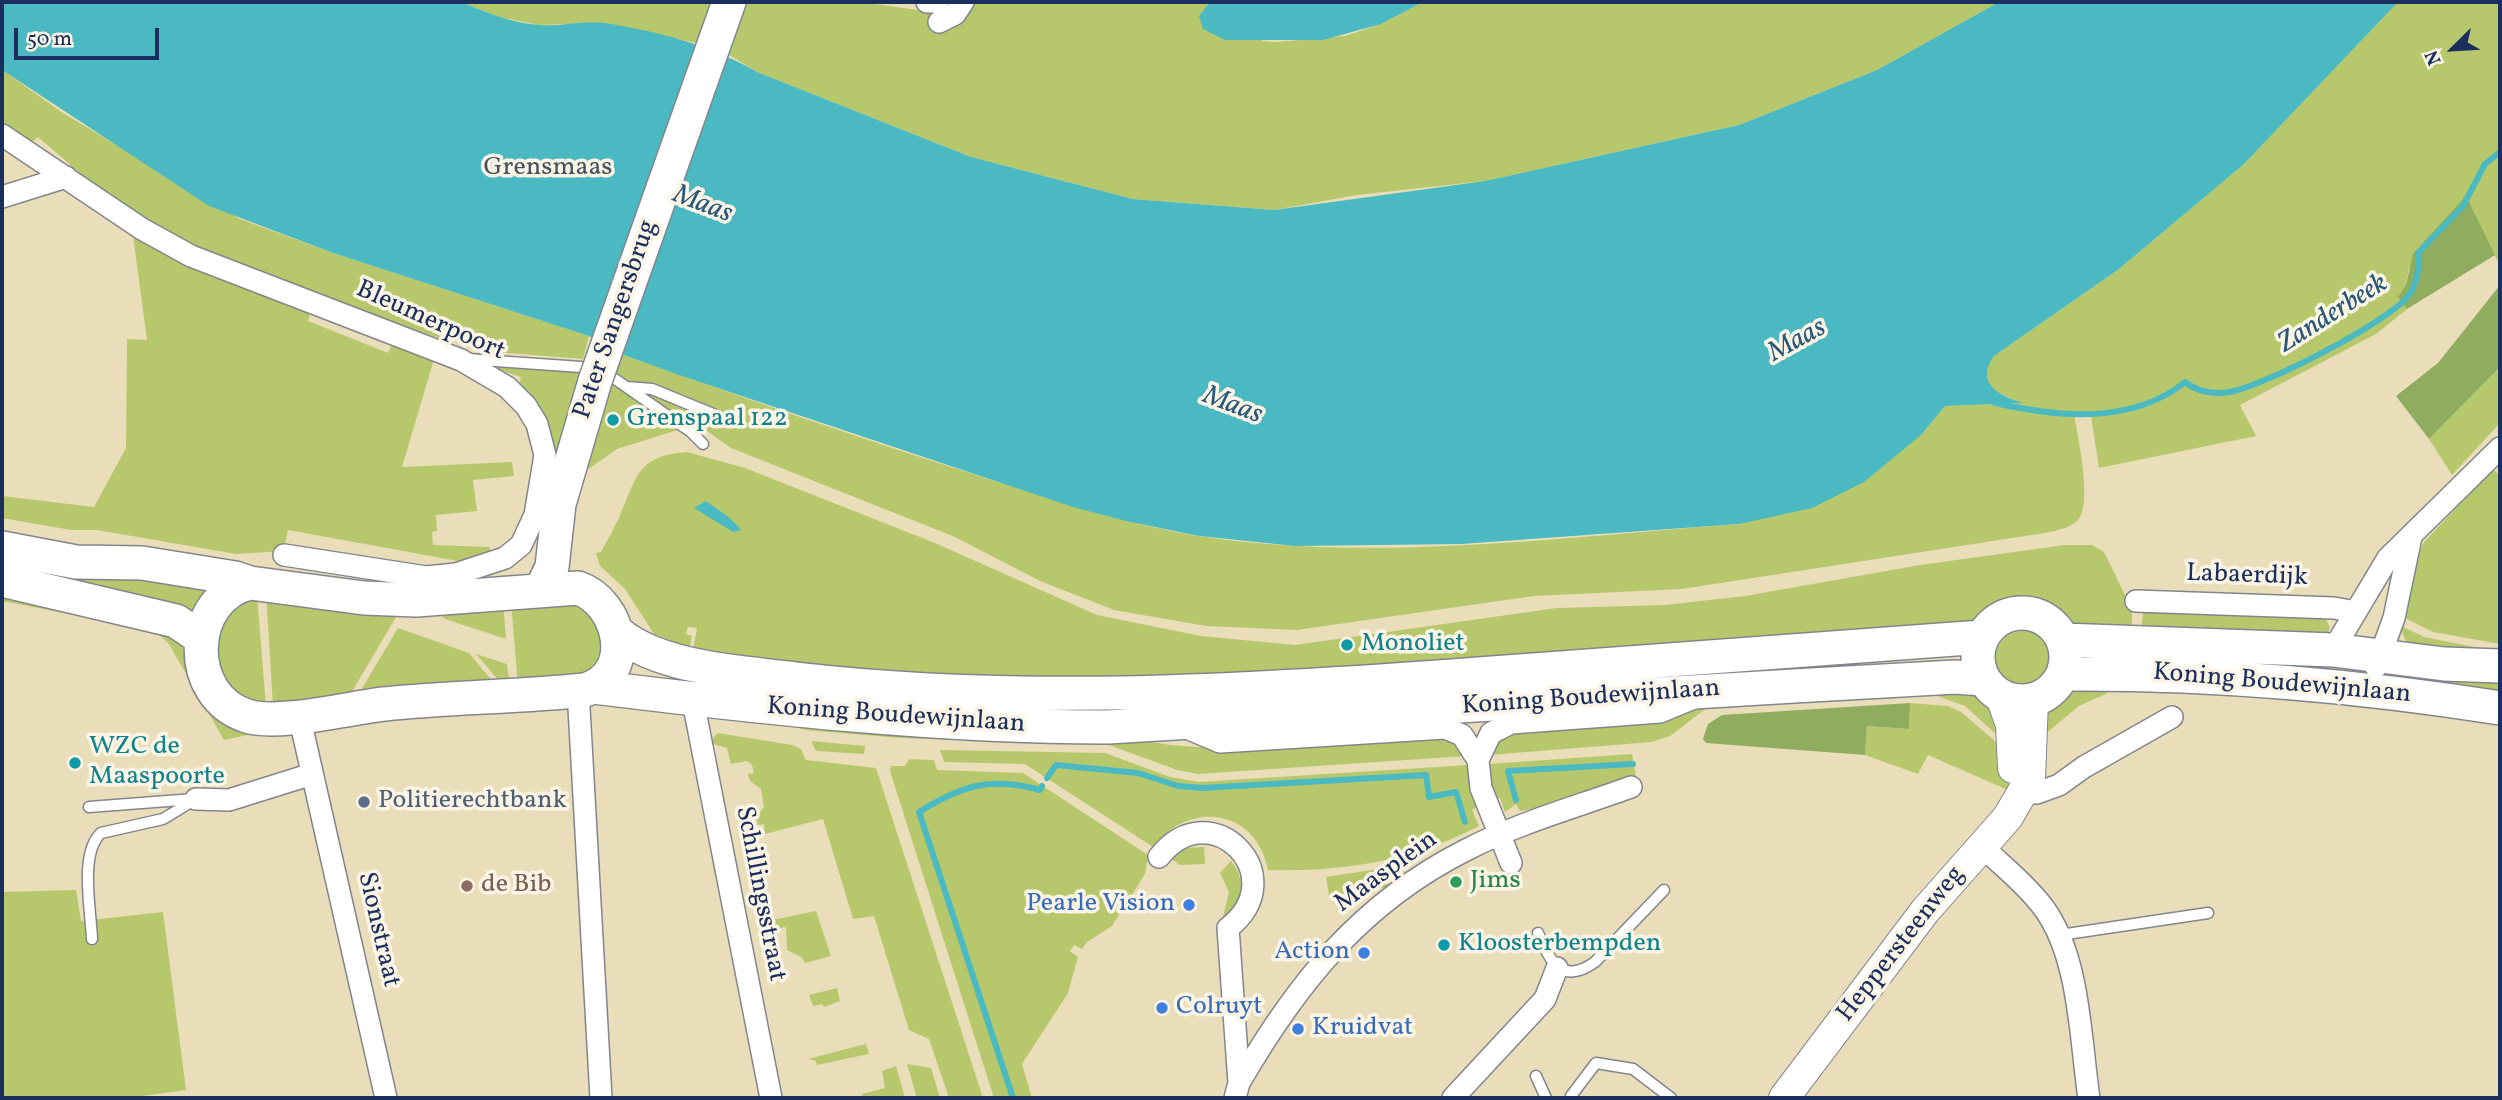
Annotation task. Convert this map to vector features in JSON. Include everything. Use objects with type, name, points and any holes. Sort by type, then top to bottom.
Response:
[{"type":"main road","name":"Pater Sangersbrug","points":[[541,590],[552,567],[559,504],[568,482],[576,439],[611,384],[729,2]]},
{"type":"main road","name":"Pater Sangersbrug","points":[[568,482],[578,588]]},
{"type":"main road","points":[[2,548],[76,562],[142,562],[236,578],[250,583],[364,598],[416,600],[578,588],[601,600],[618,633],[613,666],[584,695]]},
{"type":"main road","points":[[2,580],[176,621],[201,638],[213,613],[226,597],[240,585],[250,583]]},
{"type":"main road","points":[[2024,613],[2047,621],[2063,640],[2066,652],[2063,674],[2056,686],[2006,692],[1978,665],[1982,637],[1999,619],[2024,613]]},
{"type":"main road","name":"Koning Boudewijnlaan","points":[[618,633],[648,652],[696,664],[848,685],[1035,694],[1296,689],[1982,637]]},
{"type":"main road","name":"Koning Boudewijnlaan","points":[[201,638],[203,670],[221,700],[244,716],[257,719],[397,703],[584,695],[693,701],[849,717],[1028,727],[1195,728],[1700,692],[1955,677],[2006,692]]},
{"type":"main road","name":"Koning Boudewijnlaan","points":[[2063,640],[2333,650],[2445,664],[2500,666]]},
{"type":"main road","name":"Koning Boudewijnlaan","points":[[2063,674],[2134,673],[2165,677],[2261,680],[2364,689],[2500,708]]},
{"type":"street","points":[[927,2],[939,12],[955,14],[963,2]]},
{"type":"street","name":"Bleumerpoort","points":[[2,135],[142,229],[191,256],[461,360],[517,396],[532,415],[541,433],[545,455],[539,499],[530,528],[521,545],[499,561],[434,578],[293,555],[296,590]]},
{"type":"street","points":[[2,197],[66,177]]},
{"type":"street","points":[[2333,650],[2388,558],[2500,447]]},
{"type":"street","points":[[2364,689],[2382,656],[2411,537]]},
{"type":"street","name":"Labaerdijk","points":[[2136,601],[2333,608],[2356,612]]},
{"type":"street","points":[[1214,691],[1199,705],[1195,728],[1220,741],[1660,712],[1684,704],[1700,692]]},
{"type":"street","points":[[2006,692],[2011,725],[2013,774],[2020,792],[2037,793],[2059,785],[2084,767],[2172,717]]},
{"type":"street","points":[[584,695],[601,1098]]},
{"type":"street","name":"Schillingsstraat","points":[[693,701],[771,1098]]},
{"type":"street","name":"Sionstraat","points":[[299,715],[386,1098]]},
{"type":"street","points":[[1478,760],[1491,733],[1511,723]]},
{"type":"street","points":[[1445,728],[1462,735],[1478,760],[1481,788],[1511,863]]},
{"type":"street","points":[[196,799],[229,800],[312,774]]},
{"type":"street","name":"Maasplein","points":[[1237,1091],[1299,988],[1350,933],[1379,907],[1497,826],[1631,787]]},
{"type":"street","name":"Heppersteenweg","points":[[1784,1098],[1925,911],[2008,817],[2020,792]]},
{"type":"street","points":[[1159,857],[1181,837],[1211,833],[1233,842],[1249,865],[1253,880],[1250,902],[1242,916],[1228,928],[1237,1091]]},
{"type":"street","points":[[1982,846],[2043,906],[2060,935],[2070,965],[2089,1098]]},
{"type":"street","points":[[1453,1098],[1541,1003],[1557,968]]},
{"type":"lane","points":[[461,360],[483,358],[581,367],[691,432],[703,444]]},
{"type":"lane","points":[[611,384],[652,389],[730,421]]},
{"type":"lane","points":[[89,807],[196,799]]},
{"type":"lane","points":[[92,939],[88,858],[93,840],[101,833],[163,819],[196,799]]},
{"type":"lane","points":[[1538,933],[1550,961],[1557,968],[1572,971],[1593,964],[1664,890]]},
{"type":"lane","points":[[2060,935],[2208,913]]},
{"type":"lane","points":[[1571,1096],[1596,1063],[1633,1069],[1671,1098]]},
{"type":"lane","points":[[1536,1076],[1546,1098]]},
{"type":"green space","points":[[461,2],[710,2],[696,43],[602,23],[539,25],[499,17]]},
{"type":"green space","points":[[747,2],[860,2],[933,12],[942,11],[957,2],[1210,2],[1207,5],[1263,41],[1276,42],[1345,36],[1381,24],[1423,2],[1999,2],[1877,70],[1739,125],[1485,181],[1357,195],[1274,210],[1133,199],[971,157],[757,72],[729,55]]},
{"type":"green space","points":[[2398,2],[2500,2],[2500,266],[2466,197],[2409,268],[2406,285],[2399,297],[2407,309],[2376,334],[2240,405],[2256,436],[2099,468],[2091,416],[2074,413],[2084,486],[2082,513],[2071,525],[2051,532],[1682,589],[1534,596],[1297,630],[1206,626],[1114,610],[1040,581],[955,537],[731,448],[697,424],[617,449],[587,470],[591,443],[621,354],[998,482],[1122,519],[1198,536],[1265,544],[1400,547],[1537,541],[1739,524],[1772,514],[1921,435],[1945,406],[2021,403],[1997,392],[1987,381],[1988,366],[1994,356],[2119,269],[2244,164]]},
{"type":"green space","points":[[2,70],[63,113],[240,219],[333,253],[589,336],[583,359],[482,351],[452,338],[451,342],[238,267],[171,236],[118,203],[38,137],[30,144],[2,125]]},
{"type":"green space","points":[[2466,196],[2495,255],[2407,309],[2398,297],[2406,285],[2413,254]]},
{"type":"green space","points":[[132,228],[312,307],[308,321],[388,353],[395,338],[435,356],[402,467],[512,462],[514,476],[473,480],[477,511],[436,515],[437,531],[432,532],[433,545],[490,547],[490,551],[458,561],[288,530],[284,551],[236,554],[97,530],[71,530],[2,518],[2,496],[94,507],[126,448],[127,339],[147,340]]},
{"type":"green space","points":[[2500,285],[2500,367],[2429,439],[2396,396],[2438,363]]},
{"type":"green space","points":[[478,363],[580,372],[555,457],[519,387],[521,377]]},
{"type":"green space","points":[[2500,367],[2500,423],[2452,475],[2429,439]]},
{"type":"green space","points":[[687,452],[745,468],[935,543],[1097,615],[1201,636],[1295,645],[1557,608],[1665,605],[1745,596],[1920,565],[2065,545],[2092,545],[2104,552],[2132,609],[2132,635],[2069,627],[2048,610],[2021,604],[1994,612],[1972,629],[1059,685],[692,656],[697,628],[688,627],[686,634],[692,636],[688,656],[668,651],[670,640],[654,634],[625,589],[600,566],[596,553],[601,552],[641,471],[657,458]]},
{"type":"green space","points":[[2493,469],[2500,476],[2500,644],[2433,632],[2405,618],[2412,568],[2424,542]]},
{"type":"green space","points":[[19,559],[224,582],[203,616],[69,588]]},
{"type":"green space","points":[[266,593],[402,607],[347,700],[273,706]]},
{"type":"green space","points":[[2,595],[150,621],[178,640],[189,660],[266,731],[224,740],[169,644],[155,631],[2,601]]},
{"type":"green space","points":[[257,595],[266,706],[237,694],[220,674],[217,633],[232,609]]},
{"type":"green space","points":[[577,599],[608,638],[592,673],[518,687],[511,601]]},
{"type":"green space","points":[[503,602],[506,639],[445,619],[435,611]]},
{"type":"green space","points":[[2143,611],[2325,617],[2330,628],[2325,637],[2141,635]]},
{"type":"green space","points":[[2399,625],[2424,637],[2500,652],[2414,648],[2406,641]]},
{"type":"green space","points":[[398,628],[469,653],[498,688],[355,700]]},
{"type":"green space","points":[[2023,631],[2038,636],[2046,644],[2051,659],[2046,674],[2038,682],[2023,687],[2008,682],[2000,674],[1995,659],[2000,644],[2008,636]]},
{"type":"green space","points":[[476,654],[507,664],[510,687],[505,688]]},
{"type":"green space","points":[[2389,665],[2500,680],[2500,698],[2382,676]]},
{"type":"green space","points":[[2070,688],[2110,689],[2106,694],[2079,706],[2044,735],[2047,707]]},
{"type":"green space","points":[[1977,690],[1998,710],[1997,735],[1965,706],[1932,694],[1708,707],[1670,736],[1652,742],[1489,755],[1499,736],[1697,703]]},
{"type":"green space","points":[[1910,703],[1948,706],[1961,712],[2002,747],[2008,761],[2008,790],[1928,755],[1918,774],[1865,755],[1867,726],[1909,729]]},
{"type":"green space","points":[[1910,703],[1909,729],[1867,726],[1865,755],[1706,743],[1703,739],[1708,724],[1722,715]]},
{"type":"green space","points":[[789,725],[1119,737],[1212,748],[1431,734],[1454,740],[1466,756],[1198,774],[1177,770],[1109,745],[900,738],[805,730]]},
{"type":"green space","points":[[718,733],[792,745],[801,749],[806,760],[876,768],[983,1098],[949,1098],[929,1039],[909,1030],[874,916],[853,919],[823,819],[765,834],[764,824],[758,825],[756,817],[764,807],[761,789],[750,781],[748,774],[754,773],[752,765],[747,761],[731,764],[727,748],[713,744],[713,738]]},
{"type":"green space","points":[[811,741],[865,746],[864,754],[816,751]]},
{"type":"green space","points":[[940,750],[1105,753],[1170,777],[1199,782],[1468,765],[1477,807],[1472,810],[1479,826],[1428,848],[1376,862],[1323,869],[1268,870],[1261,849],[1250,834],[1236,823],[1220,818],[1202,817],[1184,822],[1168,832],[1153,847],[1025,764],[944,762]]},
{"type":"green space","points":[[1632,754],[1636,776],[1560,804],[1520,811],[1516,804],[1505,812],[1500,798],[1495,800],[1488,764]]},
{"type":"green space","points":[[909,759],[934,760],[937,770],[1023,773],[1148,855],[1145,874],[1112,926],[1087,942],[1082,949],[1074,945],[1070,951],[1078,957],[1068,993],[1022,1064],[1032,1098],[994,1098],[890,771],[891,766],[905,766]]},
{"type":"green space","points":[[1204,847],[1205,864],[1180,865],[1170,858],[1187,848]]},
{"type":"green space","points":[[1231,861],[1240,877],[1241,891],[1229,922],[1223,917],[1229,892],[1220,873]]},
{"type":"green space","points":[[1385,868],[1388,887],[1329,896],[1326,877]]},
{"type":"green space","points":[[76,890],[81,921],[163,912],[186,1090],[129,1098],[2,1098],[2,892]]},
{"type":"green space","points":[[816,911],[831,956],[805,963],[801,957],[787,950],[786,927],[776,929],[772,920]]},
{"type":"green space","points":[[837,988],[840,1001],[824,1007],[822,1004],[813,1006],[809,995]]},
{"type":"green space","points":[[866,1044],[869,1054],[817,1065],[816,1061],[808,1059]]},
{"type":"green space","points":[[907,1064],[931,1068],[940,1098],[917,1098]]},
{"type":"green space","points":[[896,1066],[905,1098],[863,1098],[862,1094],[885,1088],[882,1071]]},
{"type":"water","name":"Maas","points":[[2,2],[461,2],[529,24],[604,23],[644,30],[702,47],[757,72],[971,157],[1133,199],[1274,210],[1485,181],[1739,125],[1877,70],[1999,2],[2398,2],[2244,164],[2119,269],[1994,356],[1989,365],[1988,381],[1998,392],[2023,403],[1945,406],[1921,435],[1864,482],[1812,508],[1739,524],[1461,544],[1295,546],[1199,536],[1073,507],[679,375],[621,354],[589,336],[333,253],[209,206],[2,70]]},
{"type":"water","points":[[1210,2],[1423,2],[1381,24],[1323,40],[1225,40],[1203,29],[1199,16]]},
{"type":"water","points":[[706,501],[741,530],[733,532],[694,508]]},
{"type":"waterway","name":"Zanderbeek","points":[[1995,403],[2068,414],[2118,411],[2164,396],[2185,382],[2206,392],[2230,392],[2296,366],[2377,321],[2409,295],[2417,275],[2418,253],[2463,206],[2485,164],[2500,152]]},
{"type":"waterway","points":[[1516,800],[1508,771],[1633,764]]},
{"type":"waterway","points":[[1047,778],[1056,765],[1138,773],[1178,786],[1203,788],[1426,775],[1429,797],[1456,792],[1465,822]]},
{"type":"waterway","points":[[1013,1098],[919,812],[949,796],[976,786],[1006,784],[1040,790],[1042,786]]},
{"type":"place","name":"Grenspaal 122","points":[[613,420]]},
{"type":"place","name":"Monoliet","points":[[1347,645]]},
{"type":"place","name":"WZC de Maaspoorte","points":[[75,763]]},
{"type":"place","name":"Politierechtbank","points":[[364,802]]},
{"type":"place","name":"Jims","points":[[1456,882]]},
{"type":"place","name":"de Bib","points":[[467,886]]},
{"type":"place","name":"Pearle Vision","points":[[1189,905]]},
{"type":"place","name":"Kloosterbempden","points":[[1444,945]]},
{"type":"place","name":"Action","points":[[1364,953]]},
{"type":"place","name":"Colruyt","points":[[1162,1008]]},
{"type":"place","name":"Kruidvat","points":[[1298,1029]]},
{"type":"park label","name":"Grensmaas","points":[[548,169]]}]
